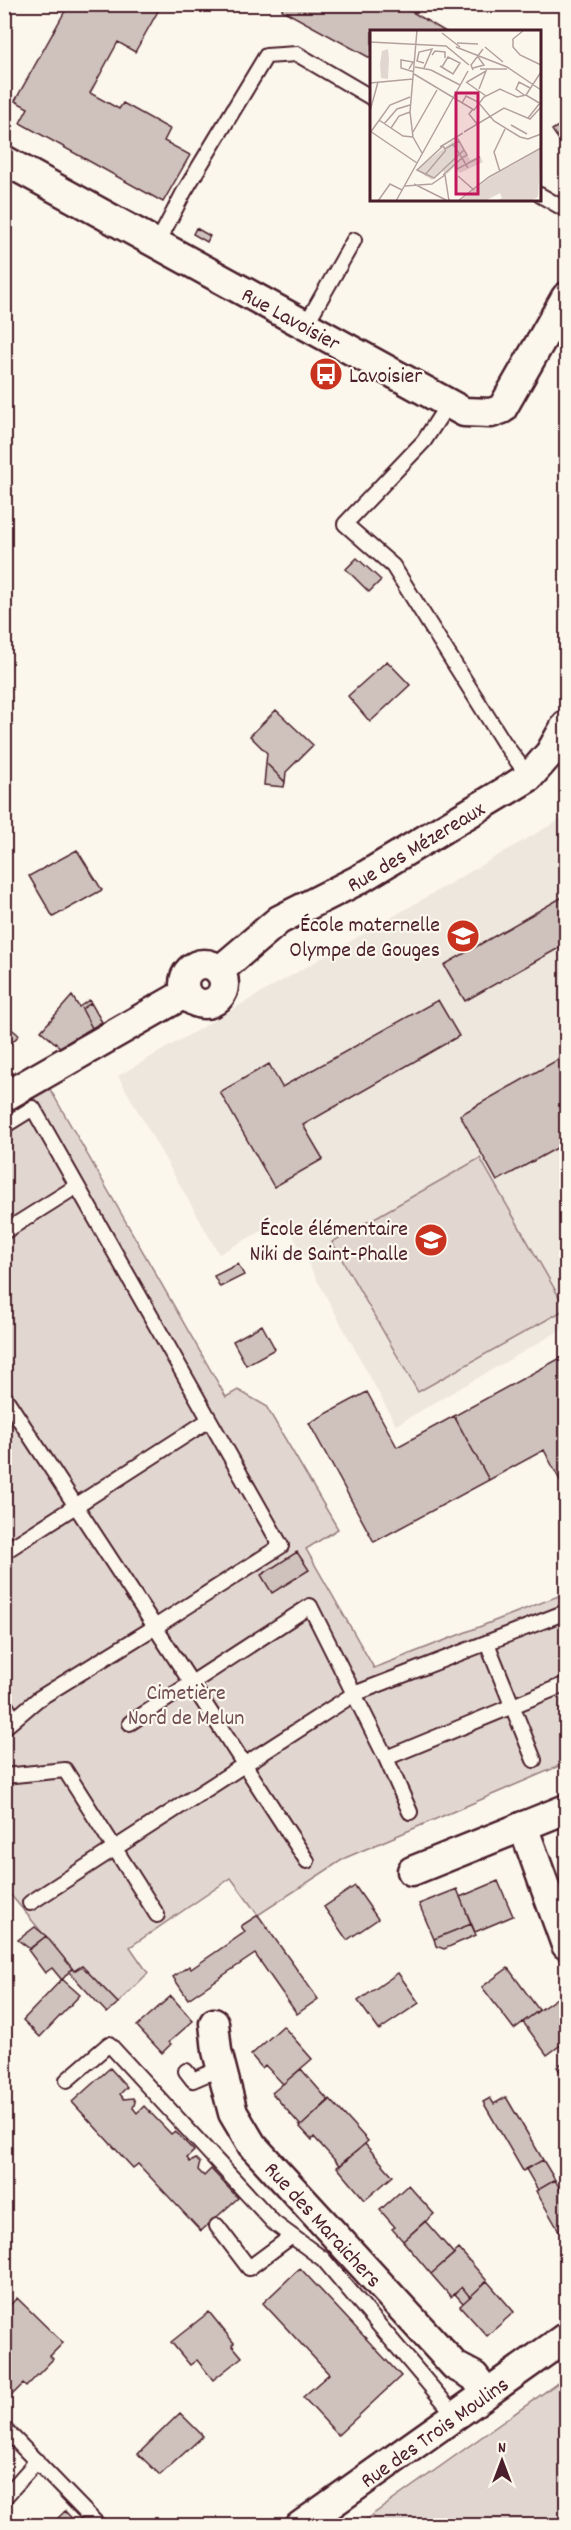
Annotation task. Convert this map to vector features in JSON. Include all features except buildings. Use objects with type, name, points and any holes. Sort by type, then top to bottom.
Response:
[{"type":"street","name":"Rue Lavoisier","points":[[4,160],[464,412],[491,413],[502,409],[567,297]]},
{"type":"street","name":"Rue des Mézereaux","points":[[4,1097],[186,993],[185,977],[192,967],[206,964],[219,971],[279,920],[358,880],[529,777],[550,753],[567,725]]},
{"type":"street","points":[[412,1870],[567,1809]]},
{"type":"street","points":[[523,1826],[567,1945]]},
{"type":"street","name":"Rue des Maraichers","points":[[214,2023],[217,2051],[233,2114],[252,2145],[455,2366],[474,2376],[486,2392]]},
{"type":"street","name":"Rue des Trois Moulins","points":[[300,2526],[486,2392],[567,2337]]},
{"type":"lane","points":[[157,244],[184,192],[266,56],[297,54],[370,97]]},
{"type":"lane","points":[[541,196],[567,210]]},
{"type":"lane","points":[[305,326],[354,240]]},
{"type":"lane","points":[[448,404],[424,441],[345,524],[393,566],[504,743],[529,777]]},
{"type":"lane","points":[[4,1126],[33,1108],[281,1546],[38,1699],[9,1723],[4,1703]]},
{"type":"lane","points":[[4,1232],[77,1186]]},
{"type":"lane","points":[[4,1396],[307,1861]]},
{"type":"lane","points":[[4,1552],[209,1420]]},
{"type":"lane","points":[[130,1723],[310,1606],[386,1758],[410,1812]]},
{"type":"lane","points":[[30,1903],[354,1694],[567,1612]]},
{"type":"lane","points":[[487,1643],[534,1760]]},
{"type":"lane","points":[[386,1758],[567,1684]]},
{"type":"lane","points":[[4,1776],[65,1770],[157,1915]]},
{"type":"lane","points":[[67,2080],[109,2044],[274,2223],[323,2259],[455,2415]]},
{"type":"lane","points":[[186,2072],[193,2080],[221,2068]]},
{"type":"lane","points":[[217,2226],[249,2268],[292,2236]]},
{"type":"lane","points":[[4,2428],[99,2526]]},
{"type":"lane","points":[[4,2498],[37,2462]]},
{"type":"shaded area","points":[[566,816],[566,1327],[396,1425],[284,1219],[219,1254],[118,1076]]},
{"type":"green space","name":"Cimetière Nord de Melun","points":[[50,1089],[226,1397],[238,1390],[266,1406],[338,1529],[306,1549],[374,1668],[566,1593],[566,1763],[345,1858],[258,1915],[231,1878],[130,1947],[148,1973],[118,2003],[82,1966],[74,1971],[5,1888],[5,1114]]},
{"type":"green space","points":[[480,1158],[566,1309],[418,1392],[332,1242]]},
{"type":"green space","points":[[566,2377],[566,2525],[358,2525]]},
{"type":"place","name":"Lavoisier","points":[[326,374]]},
{"type":"place","name":"École maternelle Olympe de Gouges","points":[[463,936]]},
{"type":"place","name":"École élémentaire Niki de Saint-Phalle","points":[[431,1240]]}]
